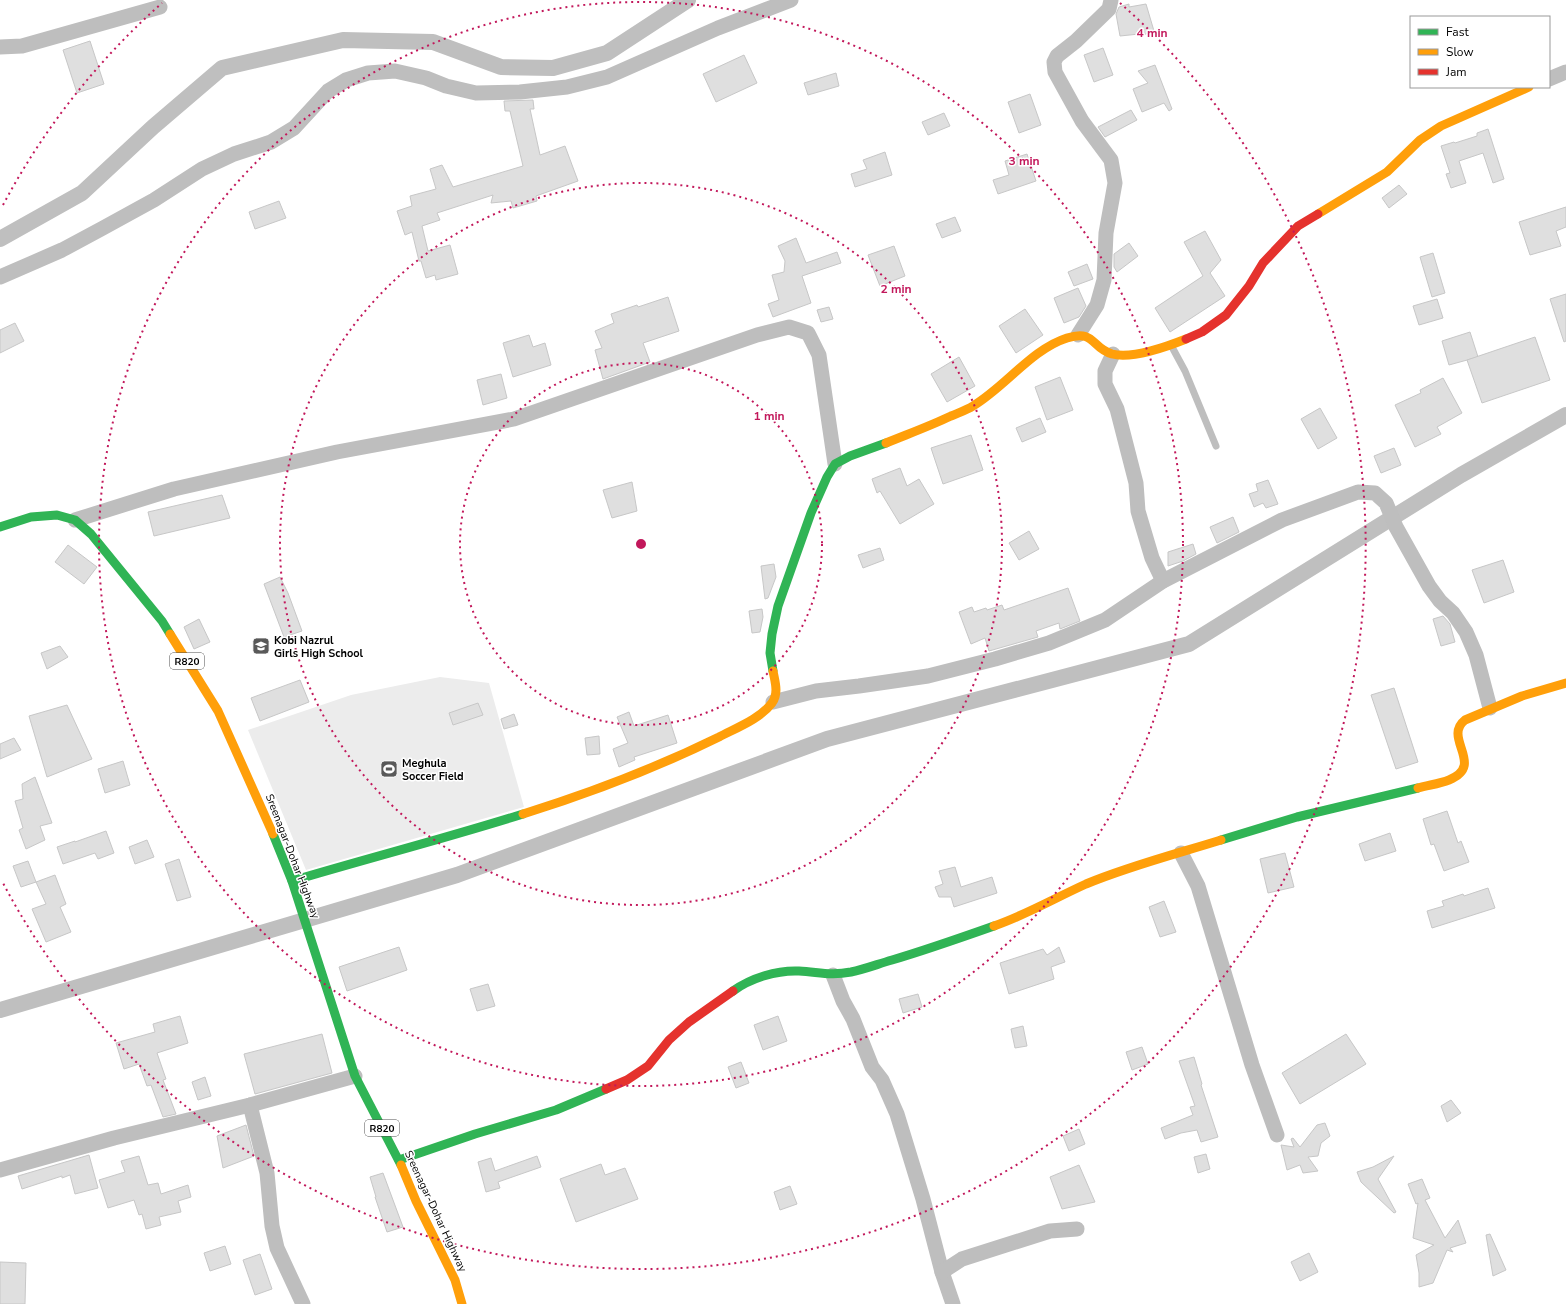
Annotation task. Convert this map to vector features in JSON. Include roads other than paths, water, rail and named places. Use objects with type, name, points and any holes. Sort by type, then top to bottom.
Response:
[{"type":"street","points":[[0,277],[62,250],[154,200],[202,169],[234,154],[271,142],[294,128],[328,91],[346,80],[368,73],[395,71],[426,78],[446,86],[476,93],[520,92],[568,87],[607,77],[718,28],[791,0]]},
{"type":"street","points":[[1078,335],[1097,306],[1104,280],[1106,233],[1115,183],[1111,160],[1082,121],[1055,72],[1054,62],[1057,56],[1076,41],[1109,9],[1111,0]]},
{"type":"street","points":[[0,47],[22,46],[160,7]]},
{"type":"street","points":[[1550,78],[1566,72]]},
{"type":"street","points":[[292,881],[452,836],[594,790],[696,748],[747,722],[764,711],[773,702],[777,691],[770,653],[772,634],[778,606],[811,513],[827,477],[835,464],[850,456],[883,444],[973,406],[1048,346],[1066,338],[1078,335],[1091,338],[1101,350],[1113,354],[1133,354],[1171,345],[1202,332],[1226,314],[1249,286],[1264,263],[1298,226],[1387,172],[1420,140],[1441,126],[1527,88]]},
{"type":"street","points":[[75,520],[182,487],[337,452],[514,419],[757,335],[789,327],[808,333],[819,355],[835,464]]},
{"type":"street","points":[[1113,354],[1105,371],[1105,384],[1117,409],[1136,483],[1138,511],[1152,558],[1163,582]]},
{"type":"street","points":[[773,702],[816,691],[928,676],[995,659],[1049,642],[1105,620],[1163,582],[1282,520],[1358,492],[1375,493],[1386,503],[1396,527],[1429,586],[1440,602],[1453,613],[1466,632],[1476,655],[1490,708]]},
{"type":"street","name":"Sreenagar-Dohar Highway","points":[[0,527],[31,517],[57,515],[75,520],[91,534],[162,621],[218,711],[268,821],[292,881],[355,1076],[399,1160],[416,1201],[455,1280],[462,1304]]},
{"type":"street","points":[[399,1160],[475,1134],[556,1110],[627,1080],[648,1066],[669,1040],[689,1022],[740,986],[781,972],[799,971],[833,975],[852,972],[984,930],[1019,916],[1087,884],[1140,865],[1296,818],[1449,780],[1464,770],[1465,762],[1457,731],[1461,723],[1490,708],[1543,689],[1566,683]]},
{"type":"street","points":[[1181,853],[1198,886],[1252,1065],[1277,1135]]},
{"type":"street","points":[[833,975],[843,1001],[853,1019],[872,1067],[882,1080],[897,1114],[923,1199],[942,1272],[953,1304]]},
{"type":"street","points":[[0,1170],[114,1138],[355,1076]]},
{"type":"street","points":[[250,1104],[267,1173],[272,1226],[277,1248],[303,1304]]},
{"type":"street","points":[[942,1272],[962,1259],[1050,1231],[1077,1229]]},
{"type":"lane","points":[[1171,345],[1185,371],[1216,446]]},
{"type":"waterway","points":[[0,239],[82,193],[153,127],[222,68],[343,40],[433,42],[501,67],[553,68],[607,53],[688,0]]},
{"type":"waterway","points":[[0,1010],[457,875],[827,739],[1189,644],[1461,475],[1566,415]]},
{"type":"place","name":"Kobi Nazrul Girls High School","points":[[261,646]]},
{"type":"place","name":"Meghula Soccer Field","points":[[389,769]]}]
